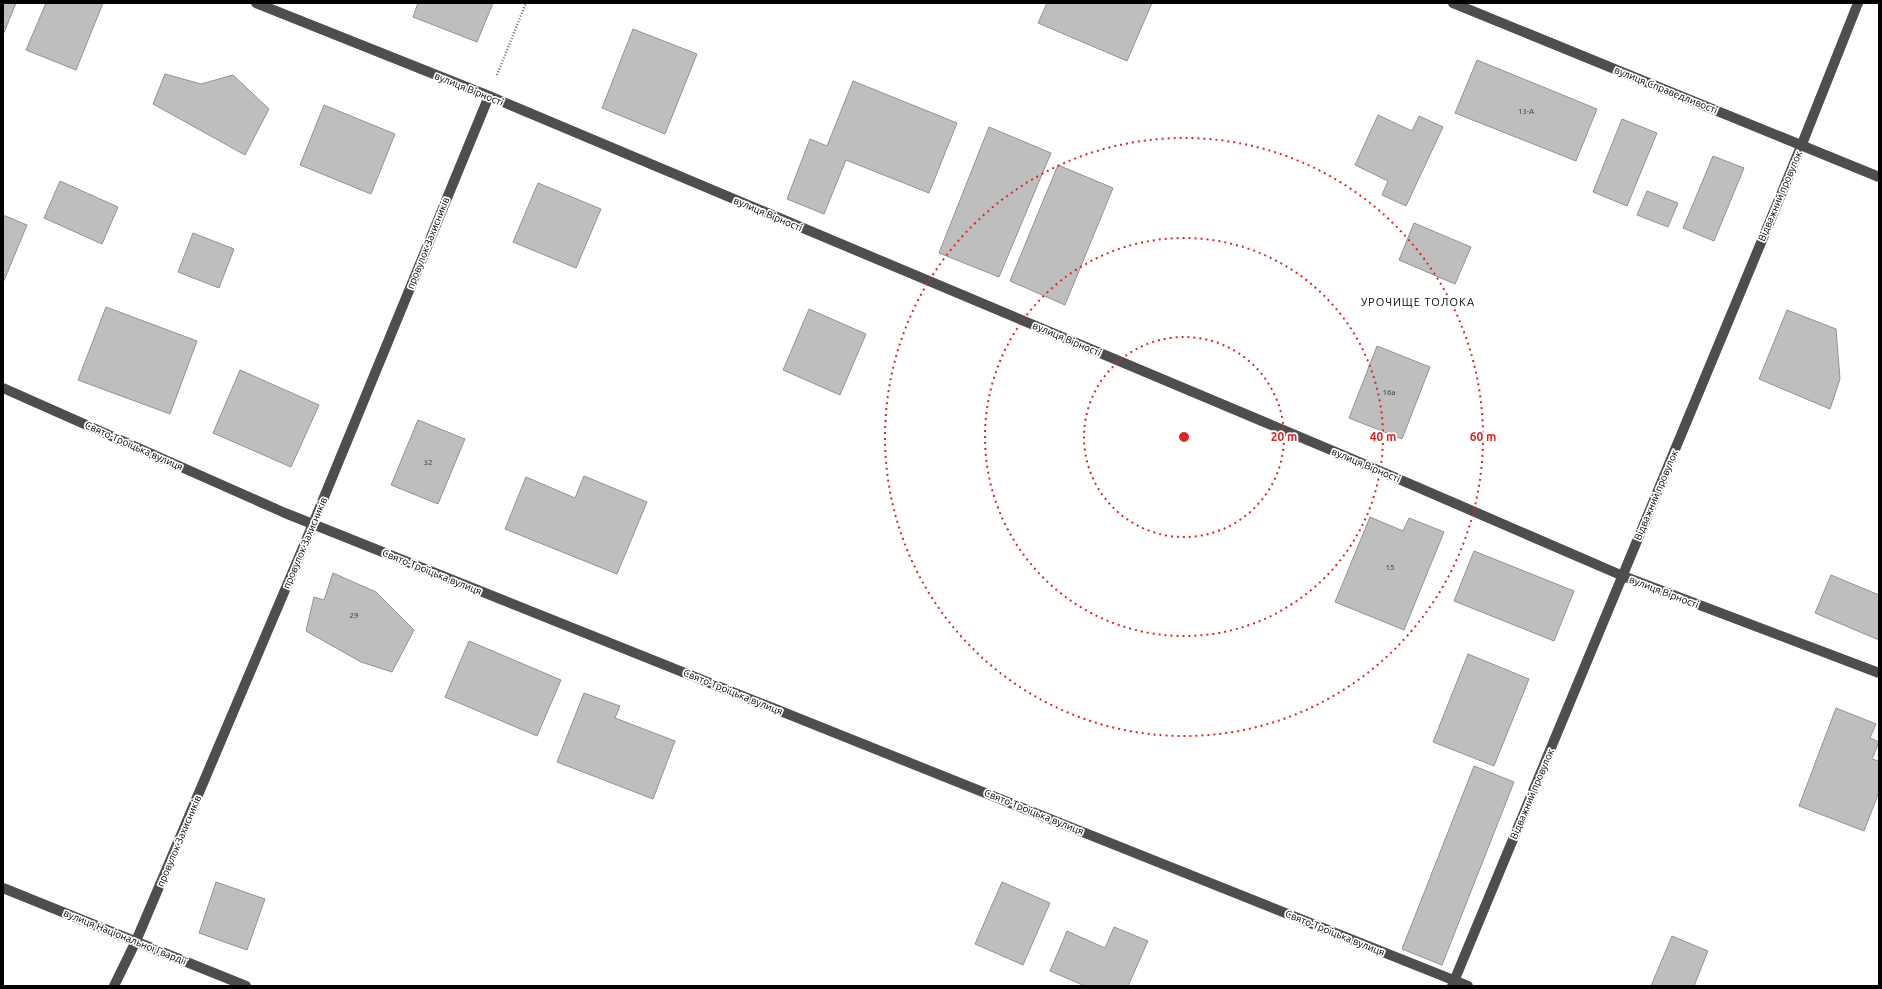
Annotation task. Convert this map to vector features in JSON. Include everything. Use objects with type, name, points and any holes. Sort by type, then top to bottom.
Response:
[{"type":"street","name":"вулиця Вірності","points":[[256,3],[489,96],[1342,455],[1623,576],[1879,673]]},
{"type":"street","name":"вулиця Справедливості","points":[[1453,3],[1802,144],[1879,177]]},
{"type":"street","name":"Відважний провулок","points":[[1453,983],[1802,144],[1858,3]]},
{"type":"street","name":"провулок Захисників","points":[[114,986],[136,942],[313,524],[489,96]]},
{"type":"street","name":"Свято-Троїцька вулиця","points":[[3,388],[285,513],[1453,983],[1468,986]]},
{"type":"street","name":"вулиця Національної Гвардії","points":[[3,888],[246,986]]},
{"type":"path","points":[[489,96],[526,3]]},
{"type":"building","points":[[3,3],[16,3],[3,35]]},
{"type":"building","points":[[46,3],[103,3],[76,70],[26,50]]},
{"type":"building","points":[[418,3],[493,3],[477,42],[413,17]]},
{"type":"building","points":[[1047,3],[1152,3],[1127,61],[1038,23]]},
{"type":"building","points":[[633,29],[697,54],[665,134],[602,108]]},
{"type":"building","points":[[1477,60],[1597,109],[1576,161],[1455,113]]},
{"type":"building","points":[[165,74],[201,84],[233,75],[269,109],[245,155],[153,104]]},
{"type":"building","points":[[853,81],[957,123],[929,193],[846,160],[824,214],[787,199],[810,139],[827,146]]},
{"type":"building","points":[[324,105],[395,134],[371,194],[300,165]]},
{"type":"building","points":[[1378,115],[1412,131],[1419,116],[1443,127],[1406,206],[1382,195],[1388,181],[1355,165]]},
{"type":"building","points":[[1622,119],[1657,133],[1627,206],[1593,192]]},
{"type":"building","points":[[989,127],[1051,153],[999,277],[939,253]]},
{"type":"building","points":[[1713,156],[1744,168],[1714,241],[1683,228]]},
{"type":"building","points":[[1058,165],[1113,188],[1065,305],[1010,281]]},
{"type":"building","points":[[60,181],[118,207],[102,244],[44,218]]},
{"type":"building","points":[[538,183],[601,209],[576,268],[513,242]]},
{"type":"building","points":[[1647,191],[1678,203],[1668,227],[1637,215]]},
{"type":"building","points":[[3,215],[27,225],[3,283]]},
{"type":"building","points":[[1414,223],[1471,247],[1455,284],[1399,260]]},
{"type":"building","points":[[193,233],[234,249],[219,288],[178,272]]},
{"type":"building","points":[[106,307],[197,341],[170,414],[78,380]]},
{"type":"building","points":[[809,309],[866,334],[840,395],[783,370]]},
{"type":"building","points":[[1787,310],[1836,329],[1840,379],[1830,409],[1759,379]]},
{"type":"building","points":[[1377,346],[1430,367],[1402,439],[1349,418]]},
{"type":"building","points":[[240,370],[319,405],[291,467],[213,433]]},
{"type":"building","points":[[418,420],[465,439],[438,504],[391,485]]},
{"type":"building","points":[[584,476],[647,502],[617,574],[505,529],[526,477],[575,498]]},
{"type":"building","points":[[1370,517],[1403,531],[1409,518],[1444,532],[1404,630],[1335,602]]},
{"type":"building","points":[[1474,551],[1574,591],[1554,641],[1454,601]]},
{"type":"building","points":[[333,573],[376,592],[414,630],[392,672],[361,662],[306,631],[314,597],[324,600]]},
{"type":"building","points":[[1831,575],[1879,595],[1879,640],[1815,613]]},
{"type":"building","points":[[469,641],[561,680],[537,736],[445,697]]},
{"type":"building","points":[[1468,654],[1529,679],[1494,766],[1433,742]]},
{"type":"building","points":[[584,693],[620,706],[615,718],[675,741],[653,799],[557,762]]},
{"type":"building","points":[[1836,708],[1876,724],[1870,738],[1879,742],[1872,759],[1879,761],[1879,792],[1864,831],[1799,806]]},
{"type":"building","points":[[1474,766],[1514,782],[1442,965],[1402,949]]},
{"type":"building","points":[[216,882],[265,899],[247,950],[199,933]]},
{"type":"building","points":[[1002,882],[1050,903],[1023,965],[975,944]]},
{"type":"building","points":[[1114,927],[1148,941],[1128,986],[1085,986],[1050,971],[1067,931],[1105,948]]},
{"type":"building","points":[[1672,936],[1708,951],[1694,986],[1651,986]]},
{"type":"district","name":"УРОЧИЩЕ ТОЛОКА","points":[[1418,302]]}]
